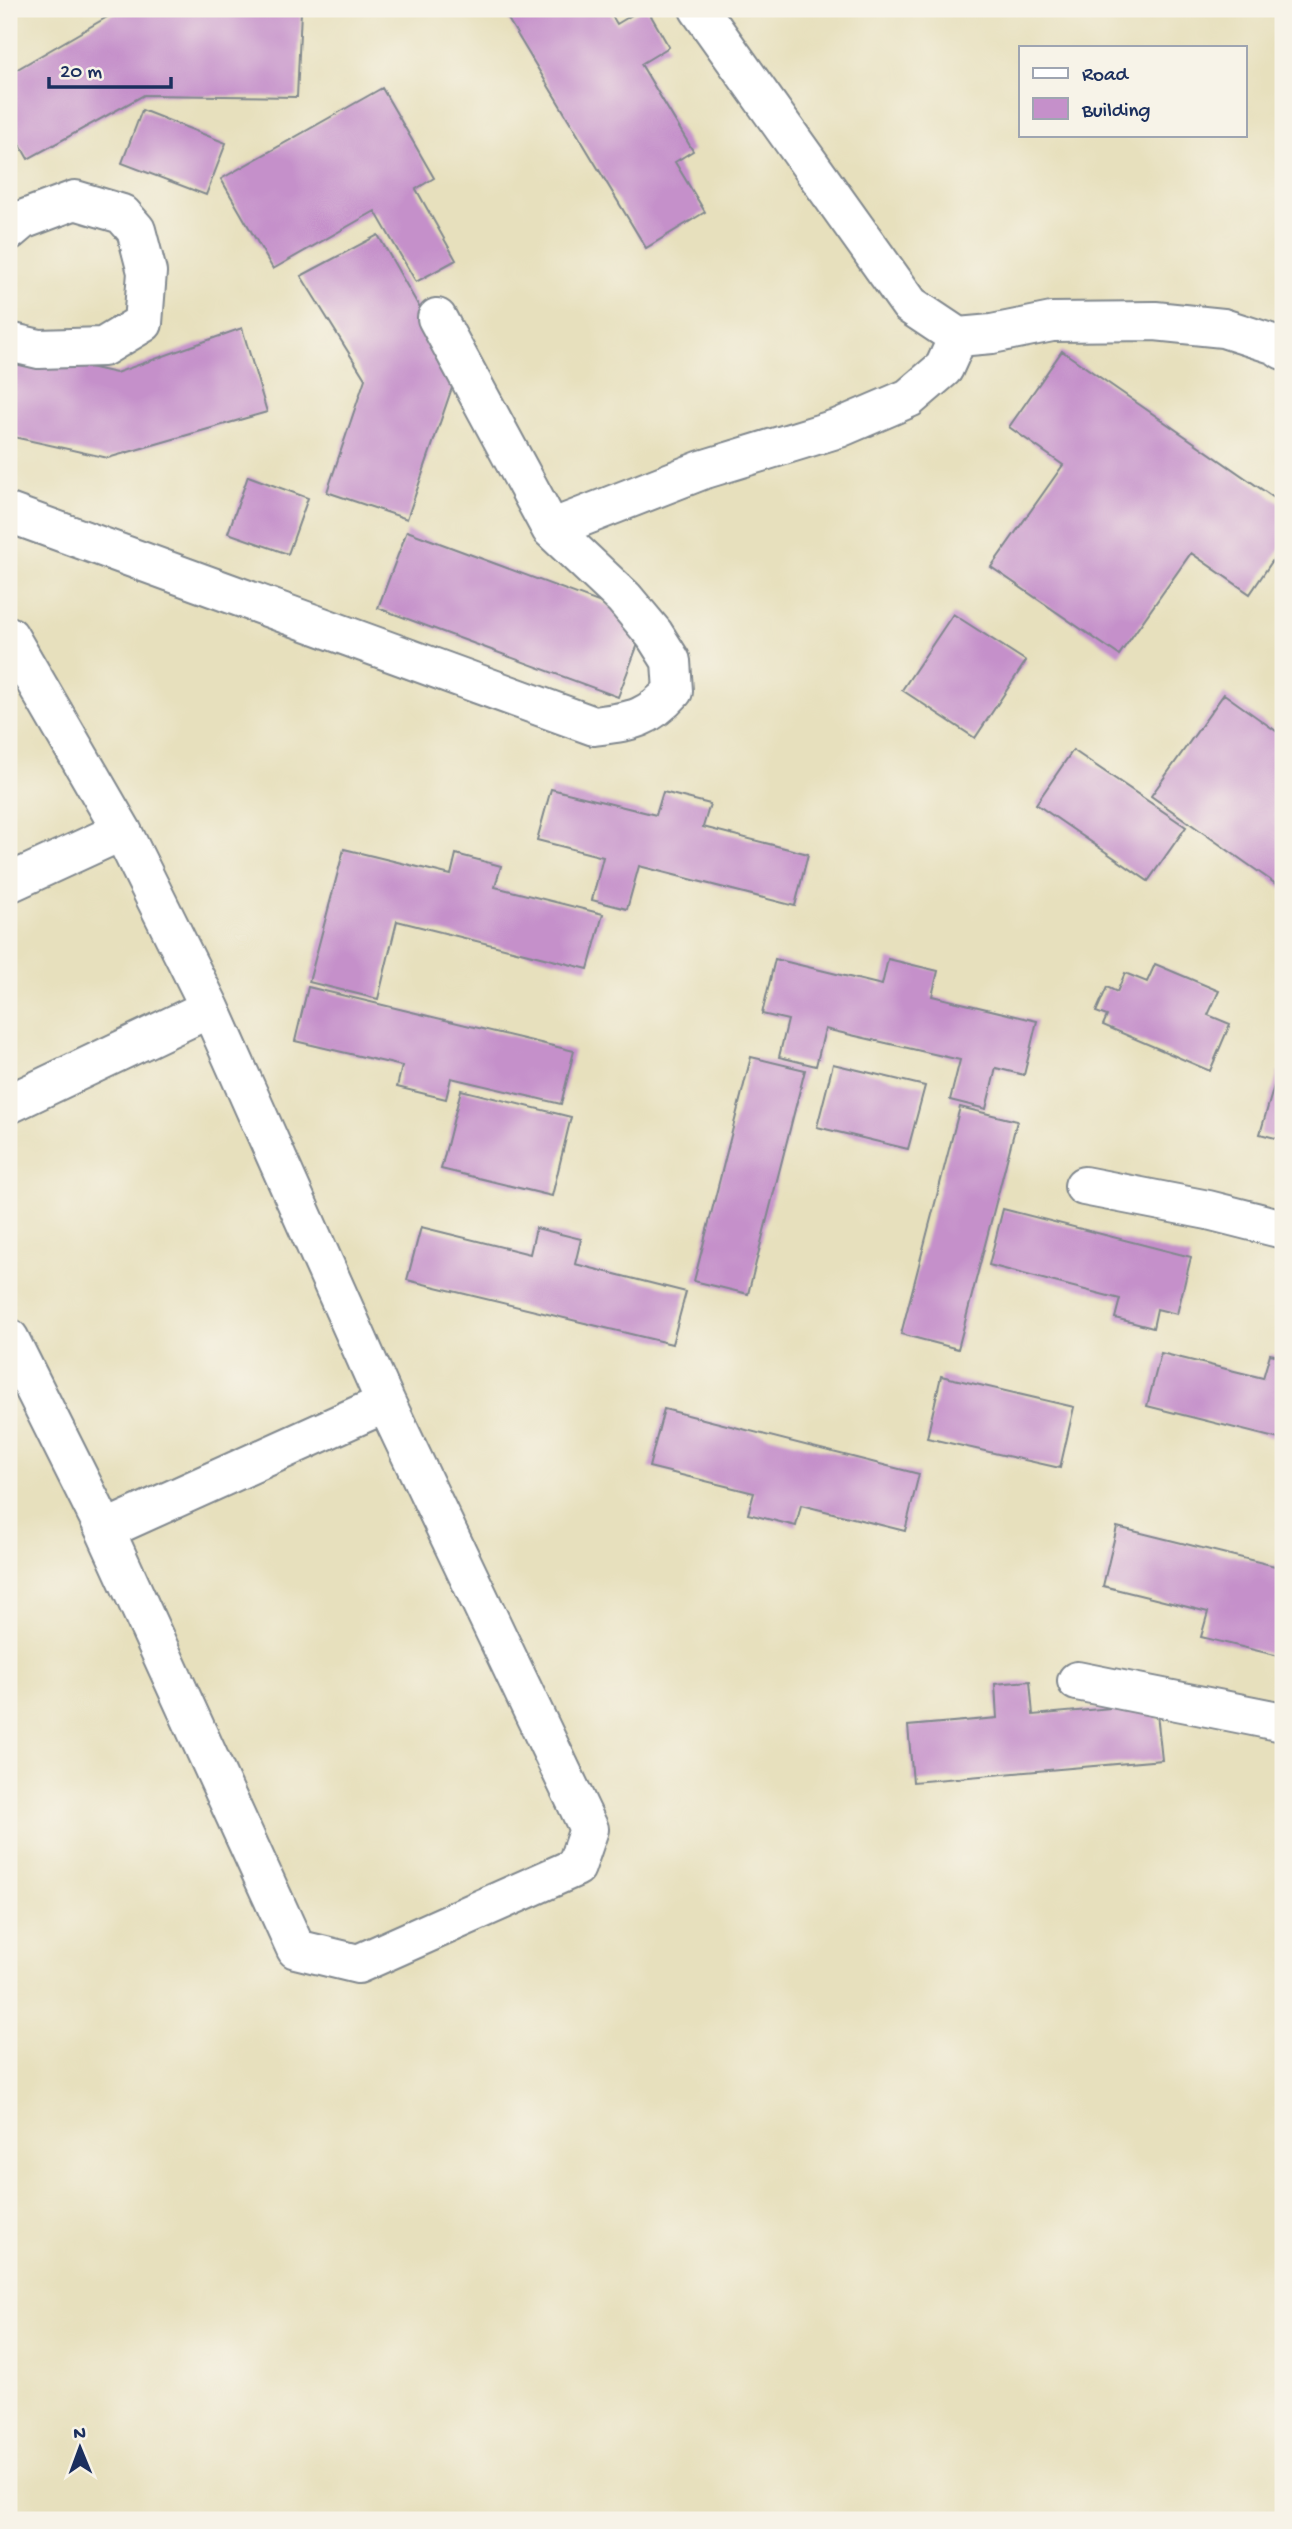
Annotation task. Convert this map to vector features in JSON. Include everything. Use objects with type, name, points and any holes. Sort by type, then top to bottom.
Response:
[{"type":"lane","points":[[699,9],[910,305],[958,337],[992,334],[1052,322],[1155,321],[1223,328],[1276,345],[1283,350]]},
{"type":"lane","points":[[9,231],[22,220],[75,200],[99,207],[122,215],[136,230],[147,272],[143,323],[103,347],[39,349],[9,342]]},
{"type":"lane","points":[[9,513],[594,726],[632,721],[659,707],[673,691],[671,661],[654,634],[624,598],[551,530],[438,318]]},
{"type":"lane","points":[[551,530],[702,470],[839,428],[909,398],[944,368],[958,337]]},
{"type":"lane","points":[[9,636],[122,831],[210,1008],[386,1403],[589,1829],[576,1867],[358,1964],[296,1949],[106,1530],[9,1338]]},
{"type":"lane","points":[[9,883],[122,831]]},
{"type":"lane","points":[[9,1104],[210,1008]]},
{"type":"lane","points":[[1084,1186],[1208,1210],[1283,1229]]},
{"type":"lane","points":[[106,1530],[386,1403]]},
{"type":"lane","points":[[1077,1681],[1283,1722]]},
{"type":"building","points":[[121,9],[301,11],[297,97],[144,95],[28,159],[9,126],[9,74]]},
{"type":"building","points":[[502,9],[608,9],[617,24],[642,9],[647,9],[669,47],[641,64],[693,151],[675,162],[705,212],[646,248]]},
{"type":"building","points":[[382,88],[434,178],[416,189],[456,260],[416,282],[375,211],[273,269],[221,179]]},
{"type":"building","points":[[142,110],[226,143],[206,195],[122,163]]},
{"type":"building","points":[[378,235],[457,373],[407,519],[327,492],[365,379],[301,276]]},
{"type":"building","points":[[242,328],[267,412],[108,458],[9,436],[9,349],[116,373]]},
{"type":"building","points":[[1062,351],[1283,504],[1283,545],[1250,594],[1191,553],[1119,655],[991,567],[1063,465],[1009,427]]},
{"type":"building","points":[[248,476],[308,498],[288,554],[228,533]]},
{"type":"building","points":[[407,531],[647,620],[618,697],[378,608]]},
{"type":"building","points":[[953,614],[1026,661],[975,738],[902,690]]},
{"type":"building","points":[[1224,694],[1283,736],[1283,889],[1151,796]]},
{"type":"building","points":[[1073,750],[1186,827],[1148,881],[1036,804]]},
{"type":"building","points":[[551,789],[656,815],[663,792],[710,804],[703,827],[808,854],[795,906],[639,866],[627,909],[592,900],[603,857],[537,840]]},
{"type":"building","points":[[344,849],[451,875],[456,854],[501,866],[495,887],[603,914],[588,969],[397,921],[378,999],[309,982]]},
{"type":"building","points":[[775,959],[882,985],[888,959],[938,971],[932,996],[1037,1021],[1024,1075],[996,1068],[986,1109],[950,1100],[960,1060],[825,1029],[816,1066],[779,1057],[788,1020],[762,1014]]},
{"type":"building","points":[[1155,964],[1219,991],[1208,1015],[1230,1024],[1210,1071],[1103,1025],[1107,1016],[1096,1012],[1107,987],[1117,992],[1125,973],[1147,982]]},
{"type":"building","points":[[308,987],[574,1051],[561,1104],[451,1078],[446,1099],[397,1087],[402,1066],[295,1041]]},
{"type":"building","points":[[751,1057],[805,1070],[748,1294],[694,1281]]},
{"type":"building","points":[[833,1064],[925,1086],[908,1149],[817,1127]]},
{"type":"building","points":[[1278,1072],[1283,1073],[1283,1140],[1260,1134]]},
{"type":"building","points":[[461,1090],[571,1117],[552,1196],[441,1169]]},
{"type":"building","points":[[960,1107],[1017,1121],[958,1349],[901,1334]]},
{"type":"building","points":[[1003,1209],[1191,1257],[1177,1314],[1157,1309],[1153,1328],[1115,1318],[1120,1299],[989,1265]]},
{"type":"building","points":[[421,1227],[530,1254],[536,1228],[581,1239],[575,1264],[686,1292],[672,1344],[407,1280]]},
{"type":"building","points":[[1161,1353],[1263,1378],[1270,1354],[1283,1357],[1283,1440],[1147,1406]]},
{"type":"building","points":[[941,1376],[1074,1407],[1060,1468],[927,1438]]},
{"type":"building","points":[[664,1409],[919,1474],[905,1531],[801,1505],[796,1526],[748,1514],[754,1493],[649,1467]]},
{"type":"building","points":[[1117,1527],[1283,1568],[1283,1657],[1201,1637],[1208,1612],[1103,1586]]},
{"type":"building","points":[[1030,1681],[1033,1715],[1156,1704],[1162,1760],[913,1782],[908,1726],[997,1718],[995,1684]]}]
